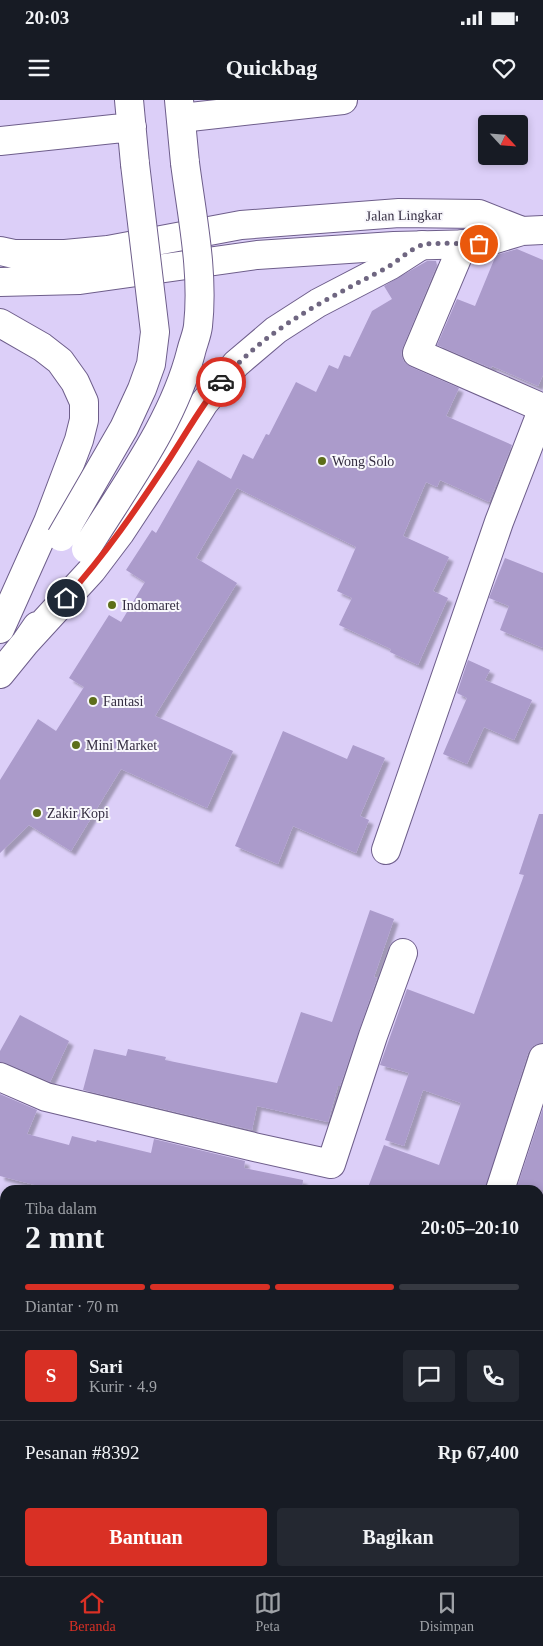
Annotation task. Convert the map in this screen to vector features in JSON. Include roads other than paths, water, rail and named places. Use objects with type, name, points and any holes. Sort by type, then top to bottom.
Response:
[{"type":"street","points":[[0,630],[61,538],[124,428],[151,364],[155,332],[129,100]]},
{"type":"street","points":[[26,642],[155,438],[176,398],[189,362],[198,328],[199,268],[180,109],[343,100]]},
{"type":"street","points":[[0,141],[132,127]]},
{"type":"street","name":"Jalan Lingkar","points":[[0,251],[14,254],[65,254],[108,250],[241,225],[399,213],[478,214],[533,230]]},
{"type":"street","name":"Jalan Lingkar","points":[[0,282],[80,280],[257,255],[422,245],[479,244],[533,230]]},
{"type":"street","points":[[386,850],[498,522],[542,408],[417,353],[463,244]]},
{"type":"street","points":[[0,674],[26,642],[92,570],[109,548],[170,458],[204,402],[236,364],[276,330],[318,304],[391,265],[422,245]]},
{"type":"street","points":[[0,323],[42,347],[60,361],[75,382],[84,402],[84,420],[79,440],[48,522],[0,630]]},
{"type":"street","points":[[0,1077],[46,1097],[331,1164],[373,1036],[403,953]]},
{"type":"street","points":[[502,1185],[543,1058]]},
{"type":"place","name":"Wong Solo","points":[[322,461]]},
{"type":"place","name":"Indomaret","points":[[112,605]]},
{"type":"place","name":"Fantasi","points":[[93,701]]},
{"type":"place","name":"Mini Market","points":[[76,745]]},
{"type":"place","name":"Zakir Kopi","points":[[37,813]]}]
